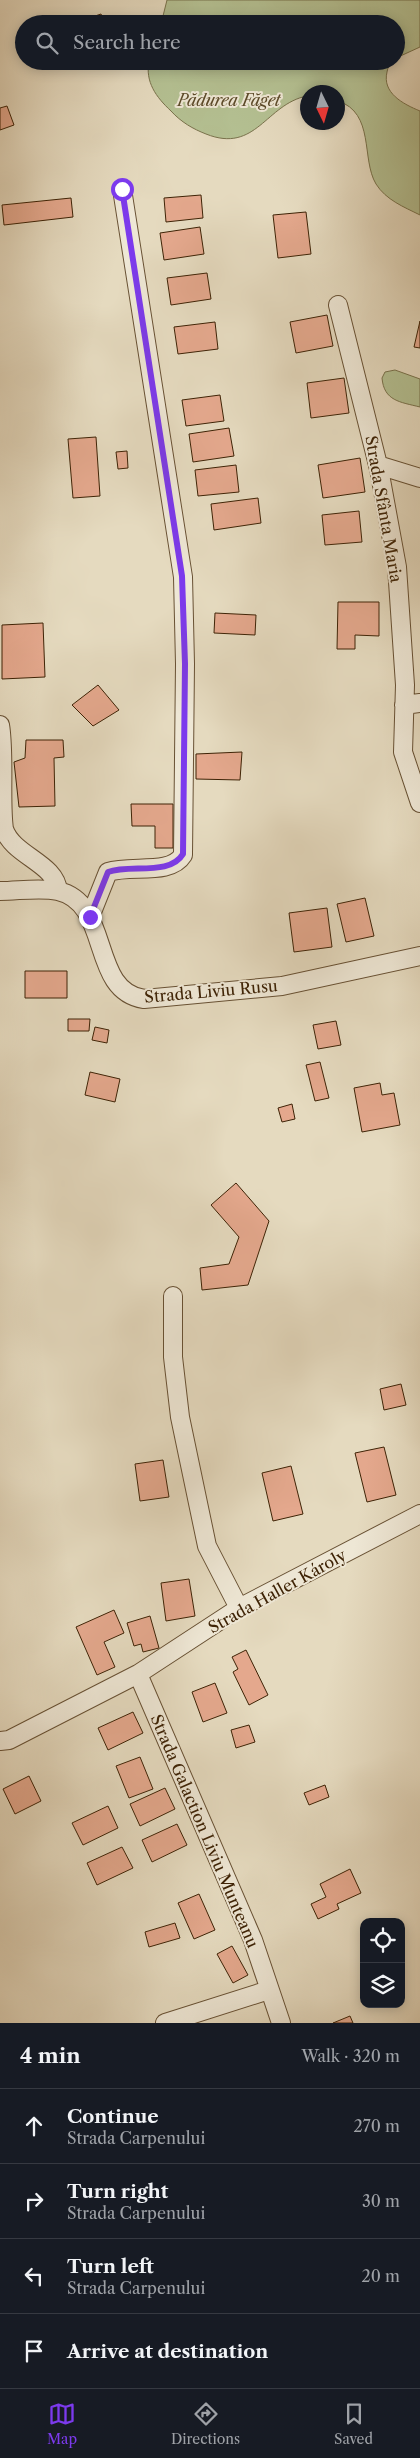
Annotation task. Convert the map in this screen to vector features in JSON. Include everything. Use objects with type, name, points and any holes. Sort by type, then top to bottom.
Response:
[{"type":"street","points":[[90,917],[108,872],[118,869],[170,866],[179,862],[183,854],[185,664],[182,576],[122,189]]},
{"type":"street","name":"Strada Sfânta Maria","points":[[338,305],[378,465],[397,567],[405,685],[412,704],[403,752],[420,803]]},
{"type":"street","points":[[378,465],[420,478]]},
{"type":"street","points":[[0,725],[4,830],[24,852],[52,875],[56,880],[58,891],[0,891]]},
{"type":"street","name":"Strada Liviu Rusu","points":[[58,891],[72,898],[90,917],[115,984],[131,997],[144,999],[282,986],[420,956]]},
{"type":"street","points":[[173,1296],[173,1357],[180,1417],[206,1546],[239,1608]]},
{"type":"street","name":"Strada Haller Károly","points":[[0,1741],[9,1740],[138,1674],[239,1608],[420,1514]]},
{"type":"street","name":"Strada Galaction Liviu Munteanu","points":[[138,1674],[253,1940],[281,2023]]},
{"type":"street","points":[[165,2023],[269,1990]]},
{"type":"green space","points":[[167,0],[420,0],[420,47],[405,54],[405,15],[163,15]]},
{"type":"green space","name":"Pădurea Făget","points":[[148,70],[388,70],[386,79],[391,92],[407,105],[420,111],[420,215],[390,199],[376,184],[369,162],[362,126],[350,107],[345,104],[345,85],[300,85],[300,98],[281,108],[249,133],[237,138],[223,138],[206,134],[179,119],[156,95],[150,82]]},
{"type":"green space","points":[[395,370],[420,379],[420,407],[400,402],[386,392],[382,378],[385,372]]},
{"type":"building","points":[[7,106],[14,125],[0,130],[0,108]]},
{"type":"building","points":[[201,195],[203,218],[166,222],[164,198]]},
{"type":"building","points":[[71,198],[73,217],[4,225],[2,205]]},
{"type":"building","points":[[306,212],[311,254],[278,258],[273,215]]},
{"type":"building","points":[[200,227],[204,254],[164,260],[160,233]]},
{"type":"building","points":[[207,273],[211,299],[171,305],[167,278]]},
{"type":"building","points":[[327,315],[333,346],[296,353],[290,322]]},
{"type":"building","points":[[420,321],[420,348],[414,347]]},
{"type":"building","points":[[215,322],[218,349],[178,354],[174,327]]},
{"type":"building","points":[[344,378],[349,413],[311,418],[307,383]]},
{"type":"building","points":[[220,395],[224,421],[186,426],[182,400]]},
{"type":"building","points":[[229,428],[234,456],[193,462],[189,434]]},
{"type":"building","points":[[96,437],[100,496],[73,498],[68,439]]},
{"type":"building","points":[[127,451],[128,468],[118,469],[116,452]]},
{"type":"building","points":[[360,458],[365,492],[323,498],[318,465]]},
{"type":"building","points":[[236,465],[239,492],[198,496],[195,470]]},
{"type":"building","points":[[258,498],[261,523],[214,530],[211,504]]},
{"type":"building","points":[[359,511],[362,542],[325,545],[322,515]]},
{"type":"building","points":[[338,602],[379,602],[379,636],[355,635],[355,649],[337,649]]},
{"type":"building","points":[[215,613],[256,615],[255,635],[214,633]]},
{"type":"building","points":[[43,623],[45,677],[2,679],[2,625]]},
{"type":"building","points":[[98,685],[119,710],[93,726],[72,705]]},
{"type":"building","points":[[26,740],[63,740],[64,757],[54,758],[55,806],[19,807],[14,762],[25,758]]},
{"type":"building","points":[[242,752],[240,780],[196,779],[196,754]]},
{"type":"building","points":[[131,804],[173,804],[173,848],[155,848],[155,826],[132,826]]},
{"type":"building","points":[[365,898],[374,936],[346,942],[337,904]]},
{"type":"building","points":[[327,908],[332,947],[294,952],[289,913]]},
{"type":"building","points":[[25,971],[67,971],[67,998],[25,998]]},
{"type":"building","points":[[68,1019],[90,1019],[89,1031],[68,1031]]},
{"type":"building","points":[[336,1021],[341,1045],[318,1049],[313,1025]]},
{"type":"building","points":[[95,1027],[109,1030],[107,1043],[92,1040]]},
{"type":"building","points":[[320,1062],[329,1098],[315,1101],[306,1065]]},
{"type":"building","points":[[90,1072],[120,1079],[115,1102],[85,1095]]},
{"type":"building","points":[[380,1083],[382,1095],[394,1093],[400,1125],[362,1132],[354,1088]]},
{"type":"building","points":[[292,1104],[295,1119],[282,1122],[278,1108]]},
{"type":"building","points":[[236,1183],[269,1221],[248,1285],[202,1290],[200,1268],[229,1264],[239,1237],[211,1205]]},
{"type":"building","points":[[401,1384],[406,1405],[384,1410],[380,1389]]},
{"type":"building","points":[[384,1447],[396,1495],[367,1502],[355,1453]]},
{"type":"building","points":[[163,1460],[169,1497],[140,1501],[135,1464]]},
{"type":"building","points":[[291,1466],[303,1514],[273,1521],[262,1473]]},
{"type":"building","points":[[189,1579],[195,1616],[166,1621],[161,1583]]},
{"type":"building","points":[[114,1610],[124,1633],[104,1642],[115,1667],[97,1675],[76,1627]]},
{"type":"building","points":[[150,1616],[159,1648],[143,1652],[141,1644],[134,1646],[127,1623]]},
{"type":"building","points":[[246,1650],[268,1695],[249,1705],[233,1672],[238,1669],[232,1657]]},
{"type":"building","points":[[215,1683],[227,1713],[203,1722],[192,1692]]},
{"type":"building","points":[[133,1712],[143,1733],[108,1750],[98,1728]]},
{"type":"building","points":[[249,1725],[255,1742],[236,1748],[231,1730]]},
{"type":"building","points":[[140,1757],[153,1789],[129,1798],[116,1766]]},
{"type":"building","points":[[29,1776],[41,1801],[15,1814],[3,1789]]},
{"type":"building","points":[[325,1785],[329,1797],[309,1805],[304,1793]]},
{"type":"building","points":[[165,1788],[175,1809],[140,1826],[130,1804]]},
{"type":"building","points":[[108,1806],[118,1828],[83,1845],[72,1823]]},
{"type":"building","points":[[177,1824],[187,1845],[152,1862],[142,1840]]},
{"type":"building","points":[[122,1847],[133,1868],[97,1885],[87,1863]]},
{"type":"building","points":[[350,1869],[361,1893],[337,1904],[339,1909],[318,1919],[311,1904],[326,1897],[320,1884]]},
{"type":"building","points":[[199,1894],[215,1930],[194,1939],[178,1903]]},
{"type":"building","points":[[175,1923],[180,1938],[149,1947],[145,1932]]},
{"type":"building","points":[[232,1946],[248,1975],[233,1983],[217,1954]]},
{"type":"building","points":[[350,2016],[353,2023],[333,2023]]},
{"type":"route","points":[[90,917],[108,872],[118,869],[170,866],[179,862],[183,854],[185,664],[182,576],[122,189]]}]
